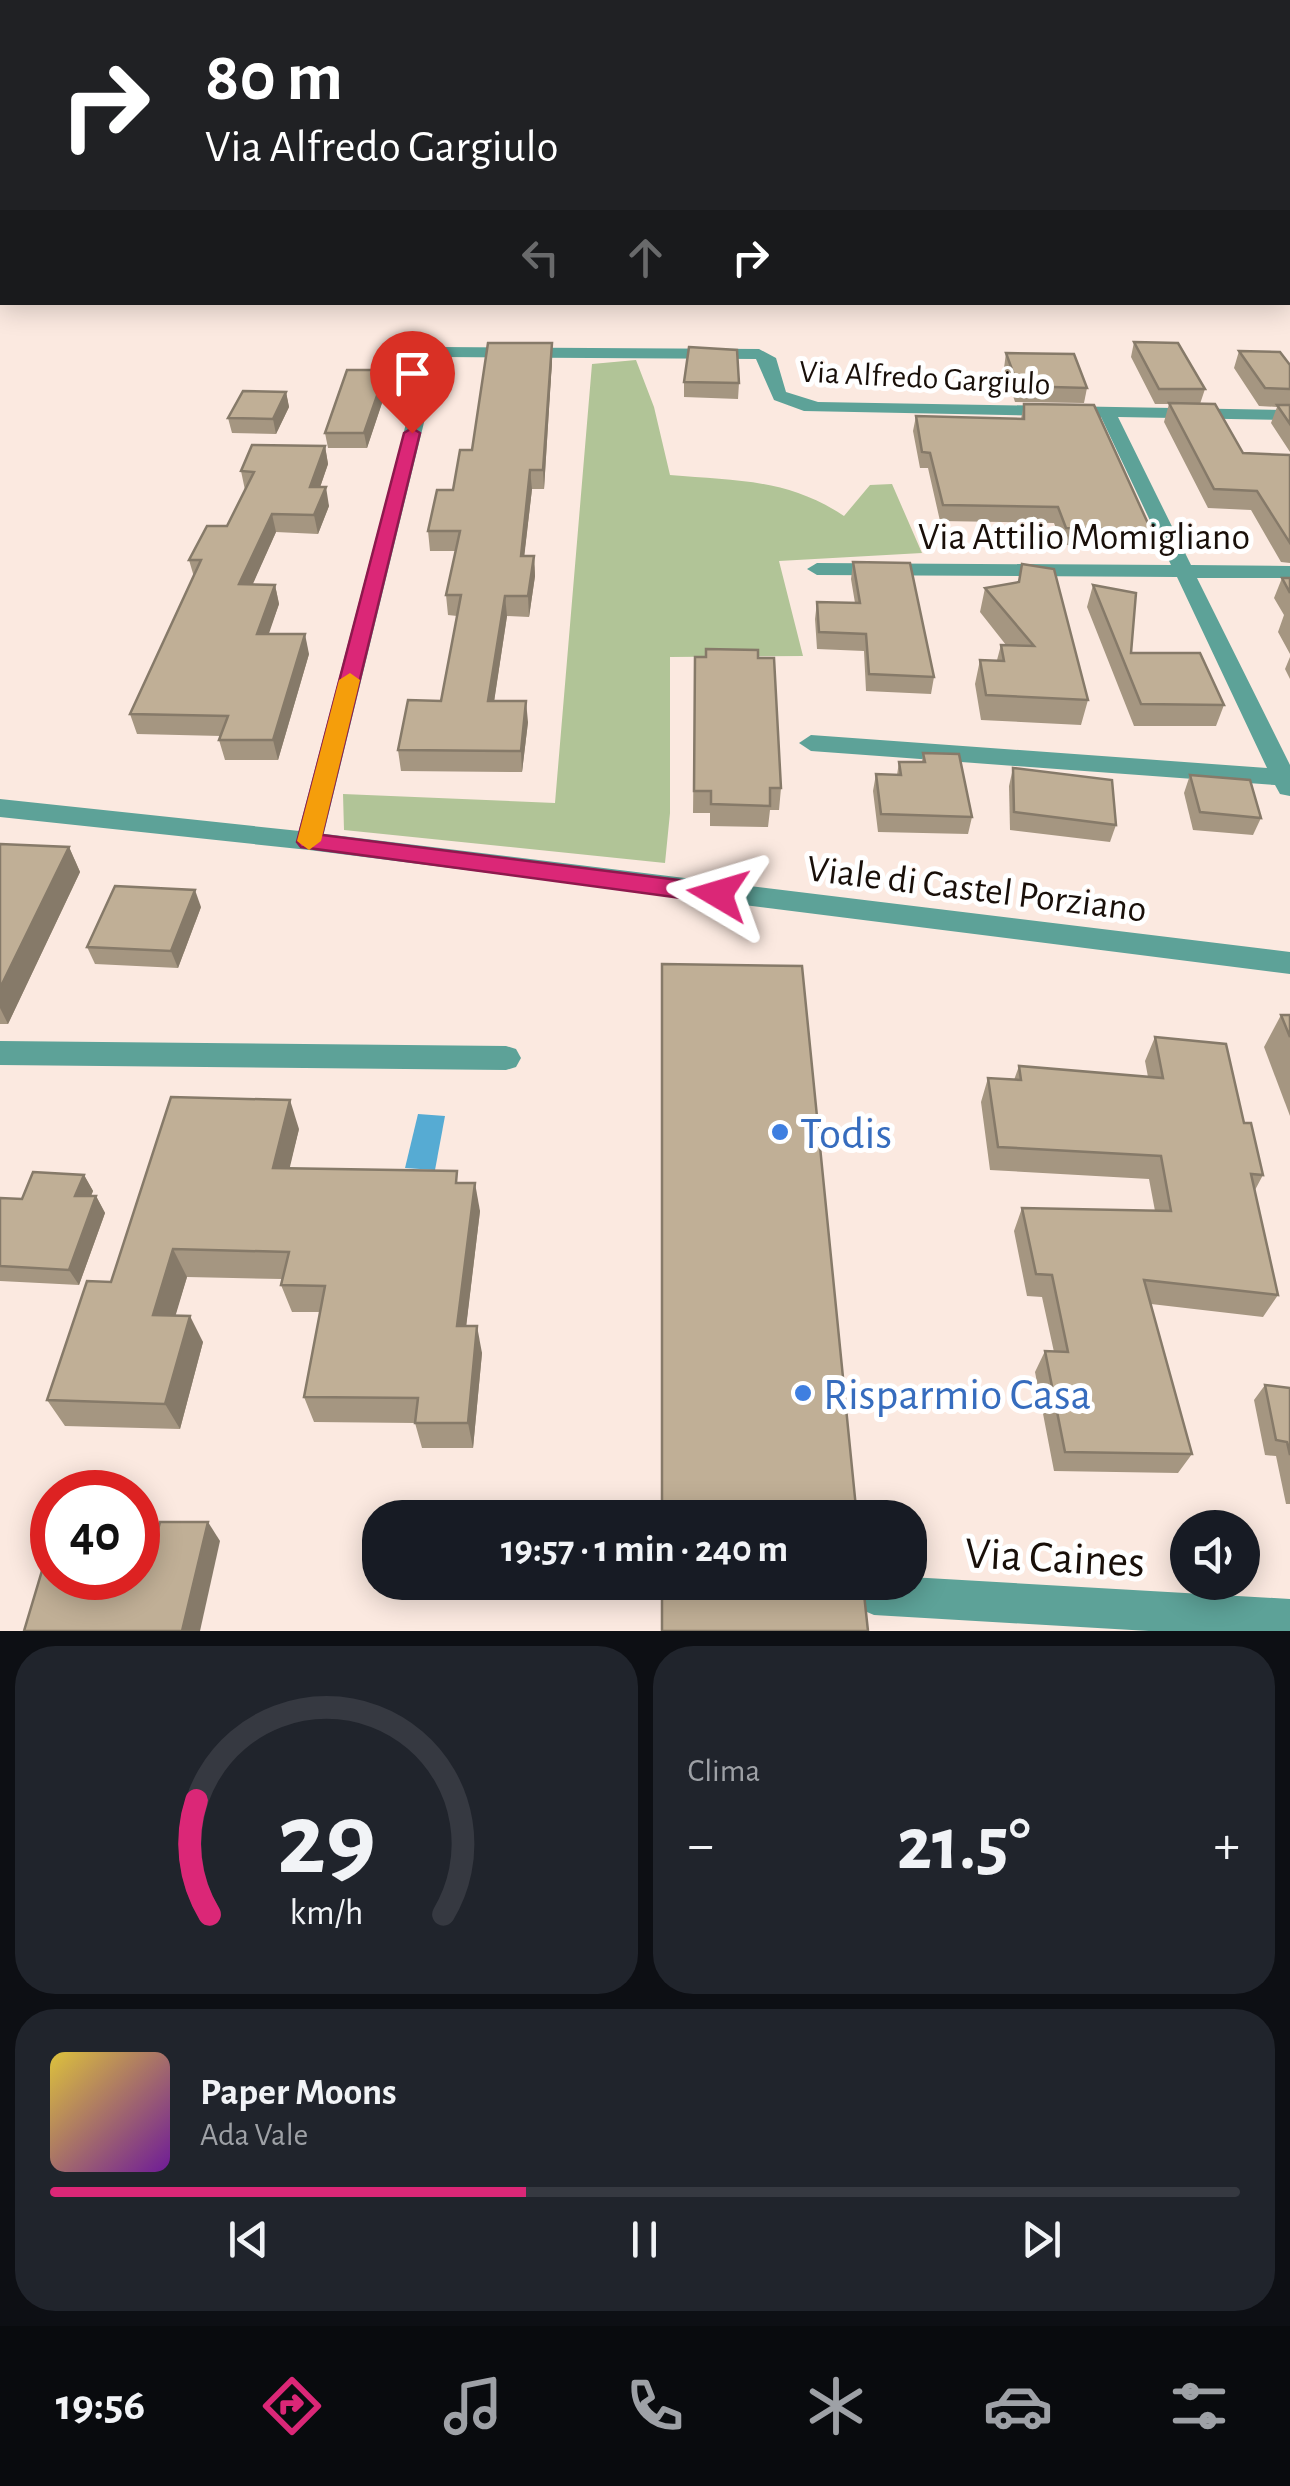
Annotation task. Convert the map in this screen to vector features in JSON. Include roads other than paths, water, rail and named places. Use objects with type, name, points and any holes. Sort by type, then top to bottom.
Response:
[{"type":"street","name":"Via Alfredo Gargiulo","points":[[309,842],[434,354],[456,349],[759,354],[768,358],[776,394],[796,405],[1290,415]]},
{"type":"street","points":[[1108,414],[1288,782]]},
{"type":"street","name":"Via Attilio Momigliano","points":[[817,569],[1290,572]]},
{"type":"street","points":[[811,742],[1288,782]]},
{"type":"street","name":"Viale di Castel Porziano","points":[[0,808],[1290,962]]},
{"type":"street","points":[[0,1052],[506,1058]]},
{"type":"street","name":"Via Caines","points":[[927,1599],[1290,1619]]},
{"type":"water","points":[[418,1114],[445,1116],[435,1170],[405,1168]]},
{"type":"place","name":"Todis","points":[[780,1132]]},
{"type":"place","name":"Risparmio Casa","points":[[803,1393]]}]
